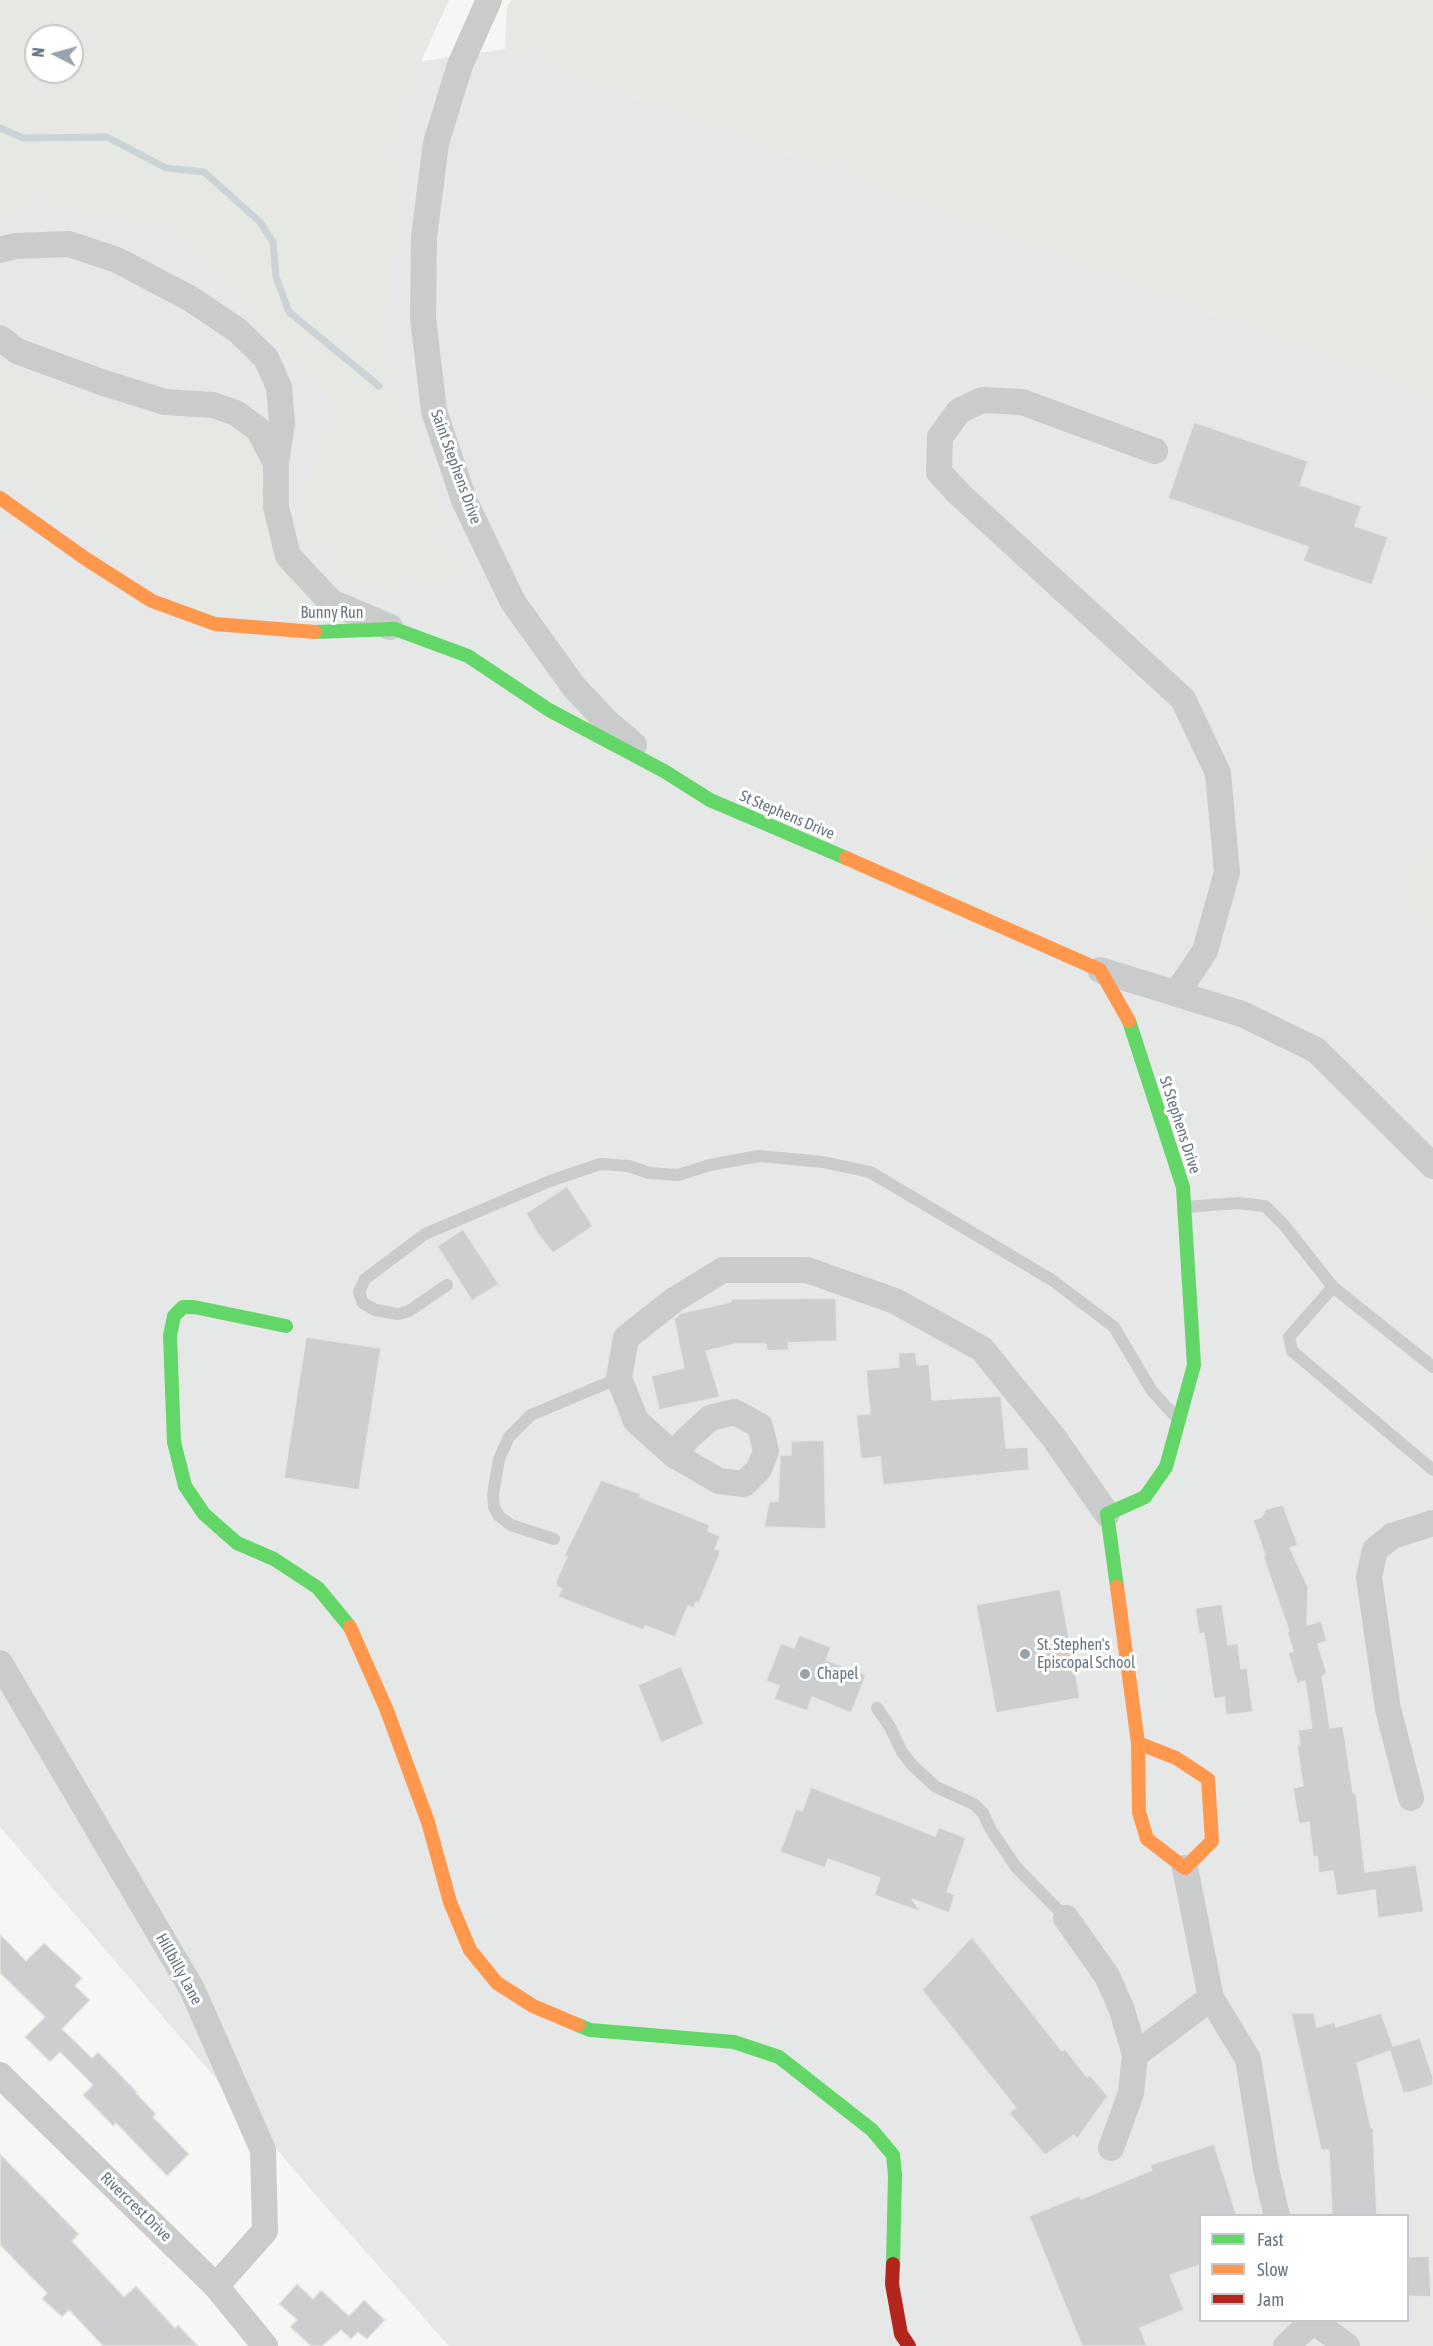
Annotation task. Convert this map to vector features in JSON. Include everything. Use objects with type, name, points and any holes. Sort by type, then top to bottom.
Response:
[{"type":"street","name":"Saint Stephens Drive","points":[[489,0],[460,65],[436,143],[423,237],[423,318],[435,411],[464,500],[513,602],[574,687],[607,722],[664,771]]},
{"type":"street","points":[[0,250],[15,246],[69,244],[117,260],[191,299],[237,330],[266,358],[279,387],[282,423],[276,463],[276,507],[288,556],[331,602],[395,629]]},
{"type":"street","points":[[0,338],[17,351],[101,382],[165,402],[213,405],[236,413],[258,429],[276,463]]},
{"type":"street","points":[[1155,451],[1022,402],[982,400],[959,411],[940,436],[939,472],[958,493],[1183,699],[1218,773],[1227,872],[1205,951],[1176,994]]},
{"type":"street","name":"Bunny Run","points":[[0,498],[86,559],[152,601],[215,624],[317,632],[395,629],[468,656],[549,711],[664,771]]},
{"type":"street","name":"St Stephens Drive","points":[[664,771],[710,800],[910,885],[1100,970],[1132,1027],[1183,1187],[1194,1365],[1166,1467],[1144,1497],[1107,1514]]},
{"type":"street","points":[[1100,970],[1242,1014],[1316,1050],[1433,1166]]},
{"type":"street","points":[[674,1455],[636,1421],[619,1378],[626,1338],[674,1300],[723,1270],[807,1270],[895,1301],[982,1349],[1054,1438],[1107,1514],[1138,1743],[1139,1812],[1147,1839],[1185,1868],[1211,1998],[1248,2059],[1266,2169],[1277,2214]]},
{"type":"street","points":[[286,1326],[194,1307],[183,1308],[174,1316],[170,1336],[174,1442],[185,1486],[204,1514],[237,1543],[274,1559],[318,1588],[348,1622],[386,1708],[428,1822],[450,1902],[470,1950],[497,1983],[532,2006],[590,2030],[734,2042],[779,2057],[872,2130],[893,2155],[895,2175],[892,2283],[902,2334],[909,2346]]},
{"type":"street","points":[[1411,1798],[1388,1709],[1369,1577],[1375,1550],[1383,1543],[1392,1536],[1433,1523]]},
{"type":"street","name":"Hillbilly Lane","points":[[0,1663],[192,1989],[263,2150],[265,2230],[216,2286]]},
{"type":"street","points":[[1138,1743],[1176,1758],[1208,1779],[1212,1840],[1185,1868]]},
{"type":"street","points":[[1066,1918],[1107,1976],[1122,2010],[1135,2055],[1131,2093],[1111,2148]]},
{"type":"street","points":[[1135,2055],[1211,1998]]},
{"type":"street","name":"Rivercrest Drive","points":[[0,2075],[216,2286],[265,2346]]},
{"type":"street","points":[[1287,2346],[1311,2322]]},
{"type":"street","points":[[1313,2322],[1347,2346]]},
{"type":"lane","points":[[447,1285],[409,1311],[398,1314],[369,1307],[363,1303],[359,1292],[365,1279],[425,1234],[550,1181],[600,1164],[628,1166],[649,1173],[678,1175],[710,1165],[759,1156],[823,1162],[870,1172],[1052,1280],[1114,1327],[1137,1362],[1152,1391],[1180,1421]]},
{"type":"lane","points":[[1184,1207],[1238,1203],[1265,1206],[1284,1225],[1333,1287],[1433,1367]]},
{"type":"lane","points":[[1333,1287],[1289,1337],[1292,1351],[1433,1470]]},
{"type":"lane","points":[[554,1539],[511,1525],[499,1516],[494,1507],[493,1494],[499,1459],[509,1437],[531,1415],[619,1378]]},
{"type":"lane","points":[[877,1708],[890,1727],[902,1752],[913,1766],[936,1786],[974,1804],[1016,1867],[1066,1918]]},
{"type":"shaded area","points":[[0,0],[449,0],[400,108],[387,261],[386,369],[437,508],[456,576],[395,592],[342,578],[299,520],[340,402],[228,296],[159,226],[33,203],[0,220]]},
{"type":"shaded area","points":[[512,0],[1433,0],[1433,405],[1424,393],[505,49],[507,6]]},
{"type":"shaded area","name":"St. Stephen's Episcopal School","points":[[505,49],[1424,393],[1433,405],[1433,2346],[449,2346],[321,2201],[0,1827],[0,123]]},
{"type":"shaded area","points":[[0,366],[88,406],[238,427],[257,453],[266,528],[307,609],[283,614],[210,612],[117,563],[0,474]]},
{"type":"shaded area","points":[[1433,847],[1433,934],[1391,883]]},
{"type":"building","points":[[1194,422],[1308,461],[1300,485],[1362,506],[1355,526],[1388,537],[1372,585],[1303,561],[1308,547],[1168,498]]},
{"type":"building","points":[[567,1186],[593,1226],[553,1253],[537,1233],[526,1213]]},
{"type":"building","points":[[463,1229],[499,1284],[472,1301],[437,1246]]},
{"type":"building","points":[[836,1298],[837,1341],[788,1343],[789,1350],[767,1351],[766,1344],[736,1344],[706,1351],[720,1397],[659,1410],[651,1376],[684,1368],[674,1319],[681,1313],[731,1302],[731,1299]]},
{"type":"building","points":[[306,1337],[381,1348],[359,1490],[284,1478]]},
{"type":"building","points":[[916,1352],[917,1365],[929,1364],[932,1400],[1001,1396],[1006,1448],[1028,1447],[1029,1470],[883,1485],[880,1457],[861,1459],[856,1415],[870,1414],[866,1370],[899,1367],[898,1353]]},
{"type":"building","points":[[824,1440],[826,1529],[764,1527],[769,1502],[778,1501],[780,1455],[791,1455],[791,1441]]},
{"type":"building","points":[[601,1480],[641,1494],[640,1497],[710,1525],[708,1531],[720,1536],[715,1549],[720,1550],[719,1556],[699,1603],[696,1602],[694,1608],[688,1606],[675,1637],[645,1626],[643,1630],[558,1597],[562,1589],[555,1583],[567,1557],[564,1556]]},
{"type":"building","points":[[1283,1505],[1298,1545],[1290,1548],[1308,1587],[1307,1625],[1321,1621],[1327,1641],[1318,1644],[1327,1674],[1322,1676],[1330,1728],[1343,1726],[1353,1793],[1356,1793],[1365,1872],[1416,1865],[1424,1912],[1378,1918],[1375,1890],[1337,1896],[1333,1871],[1319,1873],[1317,1856],[1313,1857],[1309,1822],[1299,1824],[1293,1788],[1303,1786],[1297,1745],[1300,1745],[1298,1730],[1312,1728],[1305,1681],[1297,1683],[1288,1653],[1293,1651],[1287,1631],[1289,1631],[1253,1520],[1261,1517],[1266,1509]]},
{"type":"building","points":[[1060,1589],[1080,1698],[996,1713],[976,1605]]},
{"type":"building","points":[[1222,1604],[1228,1645],[1238,1643],[1241,1669],[1247,1668],[1253,1712],[1226,1715],[1224,1697],[1214,1699],[1204,1633],[1199,1634],[1195,1608]]},
{"type":"building","points":[[799,1635],[831,1647],[826,1660],[866,1675],[851,1713],[812,1697],[807,1711],[774,1699],[779,1686],[766,1681],[781,1643],[794,1648]]},
{"type":"building","points":[[681,1666],[704,1724],[661,1743],[638,1685]]},
{"type":"building","points":[[811,1787],[935,1836],[939,1827],[966,1838],[947,1892],[955,1895],[949,1913],[912,1899],[921,1912],[874,1895],[880,1878],[828,1859],[825,1868],[780,1852],[796,1809],[802,1811]]},
{"type":"building","points":[[0,1934],[26,1961],[44,1943],[82,1978],[75,1986],[90,2000],[62,2029],[92,2058],[98,2052],[137,2092],[156,2114],[153,2117],[189,2154],[167,2176],[116,2123],[113,2126],[83,2095],[93,2085],[60,2052],[50,2062],[25,2037],[45,2017],[0,1973]]},
{"type":"building","points":[[972,1937],[1062,2051],[1065,2049],[1087,2077],[1090,2075],[1108,2096],[1077,2139],[1074,2135],[1045,2155],[1009,2113],[1016,2108],[922,1990]]},
{"type":"building","points":[[1291,2013],[1314,2013],[1317,2027],[1335,2022],[1336,2027],[1381,2013],[1393,2046],[1420,2038],[1433,2077],[1433,2085],[1403,2093],[1390,2051],[1357,2063],[1371,2128],[1373,2128],[1377,2214],[1332,2214],[1329,2150],[1321,2150]]},
{"type":"building","points":[[1214,2144],[1236,2214],[1199,2214],[1199,2265],[1170,2275],[1184,2310],[1140,2328],[1147,2346],[1082,2346],[1029,2216],[1079,2196],[1081,2199],[1152,2170],[1150,2165]]},
{"type":"building","points":[[0,2154],[79,2234],[72,2241],[124,2297],[136,2286],[175,2328],[178,2325],[198,2346],[103,2346],[69,2310],[62,2317],[42,2299],[47,2293],[0,2245]]},
{"type":"building","points":[[1429,2256],[1431,2297],[1409,2296],[1409,2257]]},
{"type":"building","points":[[297,2284],[313,2299],[321,2290],[349,2316],[364,2300],[385,2320],[367,2339],[358,2332],[351,2339],[341,2330],[322,2346],[311,2346],[290,2327],[297,2320],[279,2304]]},
{"type":"waterway","points":[[0,128],[23,138],[107,137],[166,168],[204,172],[260,222],[273,242],[276,277],[289,312],[379,386]]},
{"type":"traffic: fast","points":[[315,632],[395,629],[468,656],[549,710],[664,771],[710,800],[846,858]]},
{"type":"traffic: fast","points":[[1117,1587],[1107,1514],[1145,1497],[1166,1467],[1194,1365],[1183,1187],[1129,1021]]},
{"type":"traffic: fast","points":[[286,1326],[194,1307],[183,1307],[174,1316],[170,1336],[174,1442],[185,1486],[204,1514],[237,1543],[274,1559],[318,1588],[350,1627]]},
{"type":"traffic: fast","points":[[578,2025],[590,2030],[734,2042],[779,2057],[872,2130],[893,2155],[895,2175],[893,2264]]},
{"type":"traffic: slow","points":[[0,498],[86,559],[152,601],[215,624],[315,632]]},
{"type":"traffic: slow","points":[[846,858],[1100,970],[1129,1021]]},
{"type":"traffic: slow","points":[[1117,1587],[1138,1743],[1139,1812],[1147,1839],[1185,1868],[1212,1841],[1208,1779],[1176,1758],[1138,1743]]},
{"type":"traffic: slow","points":[[350,1627],[386,1708],[428,1822],[450,1902],[470,1950],[497,1983],[533,2006],[578,2025]]},
{"type":"traffic: jam","points":[[893,2264],[892,2284],[901,2334],[909,2346]]},
{"type":"place","name":"St. Stephen's Episcopal School","points":[[1025,1654]]},
{"type":"place","name":"Chapel","points":[[805,1674]]}]
